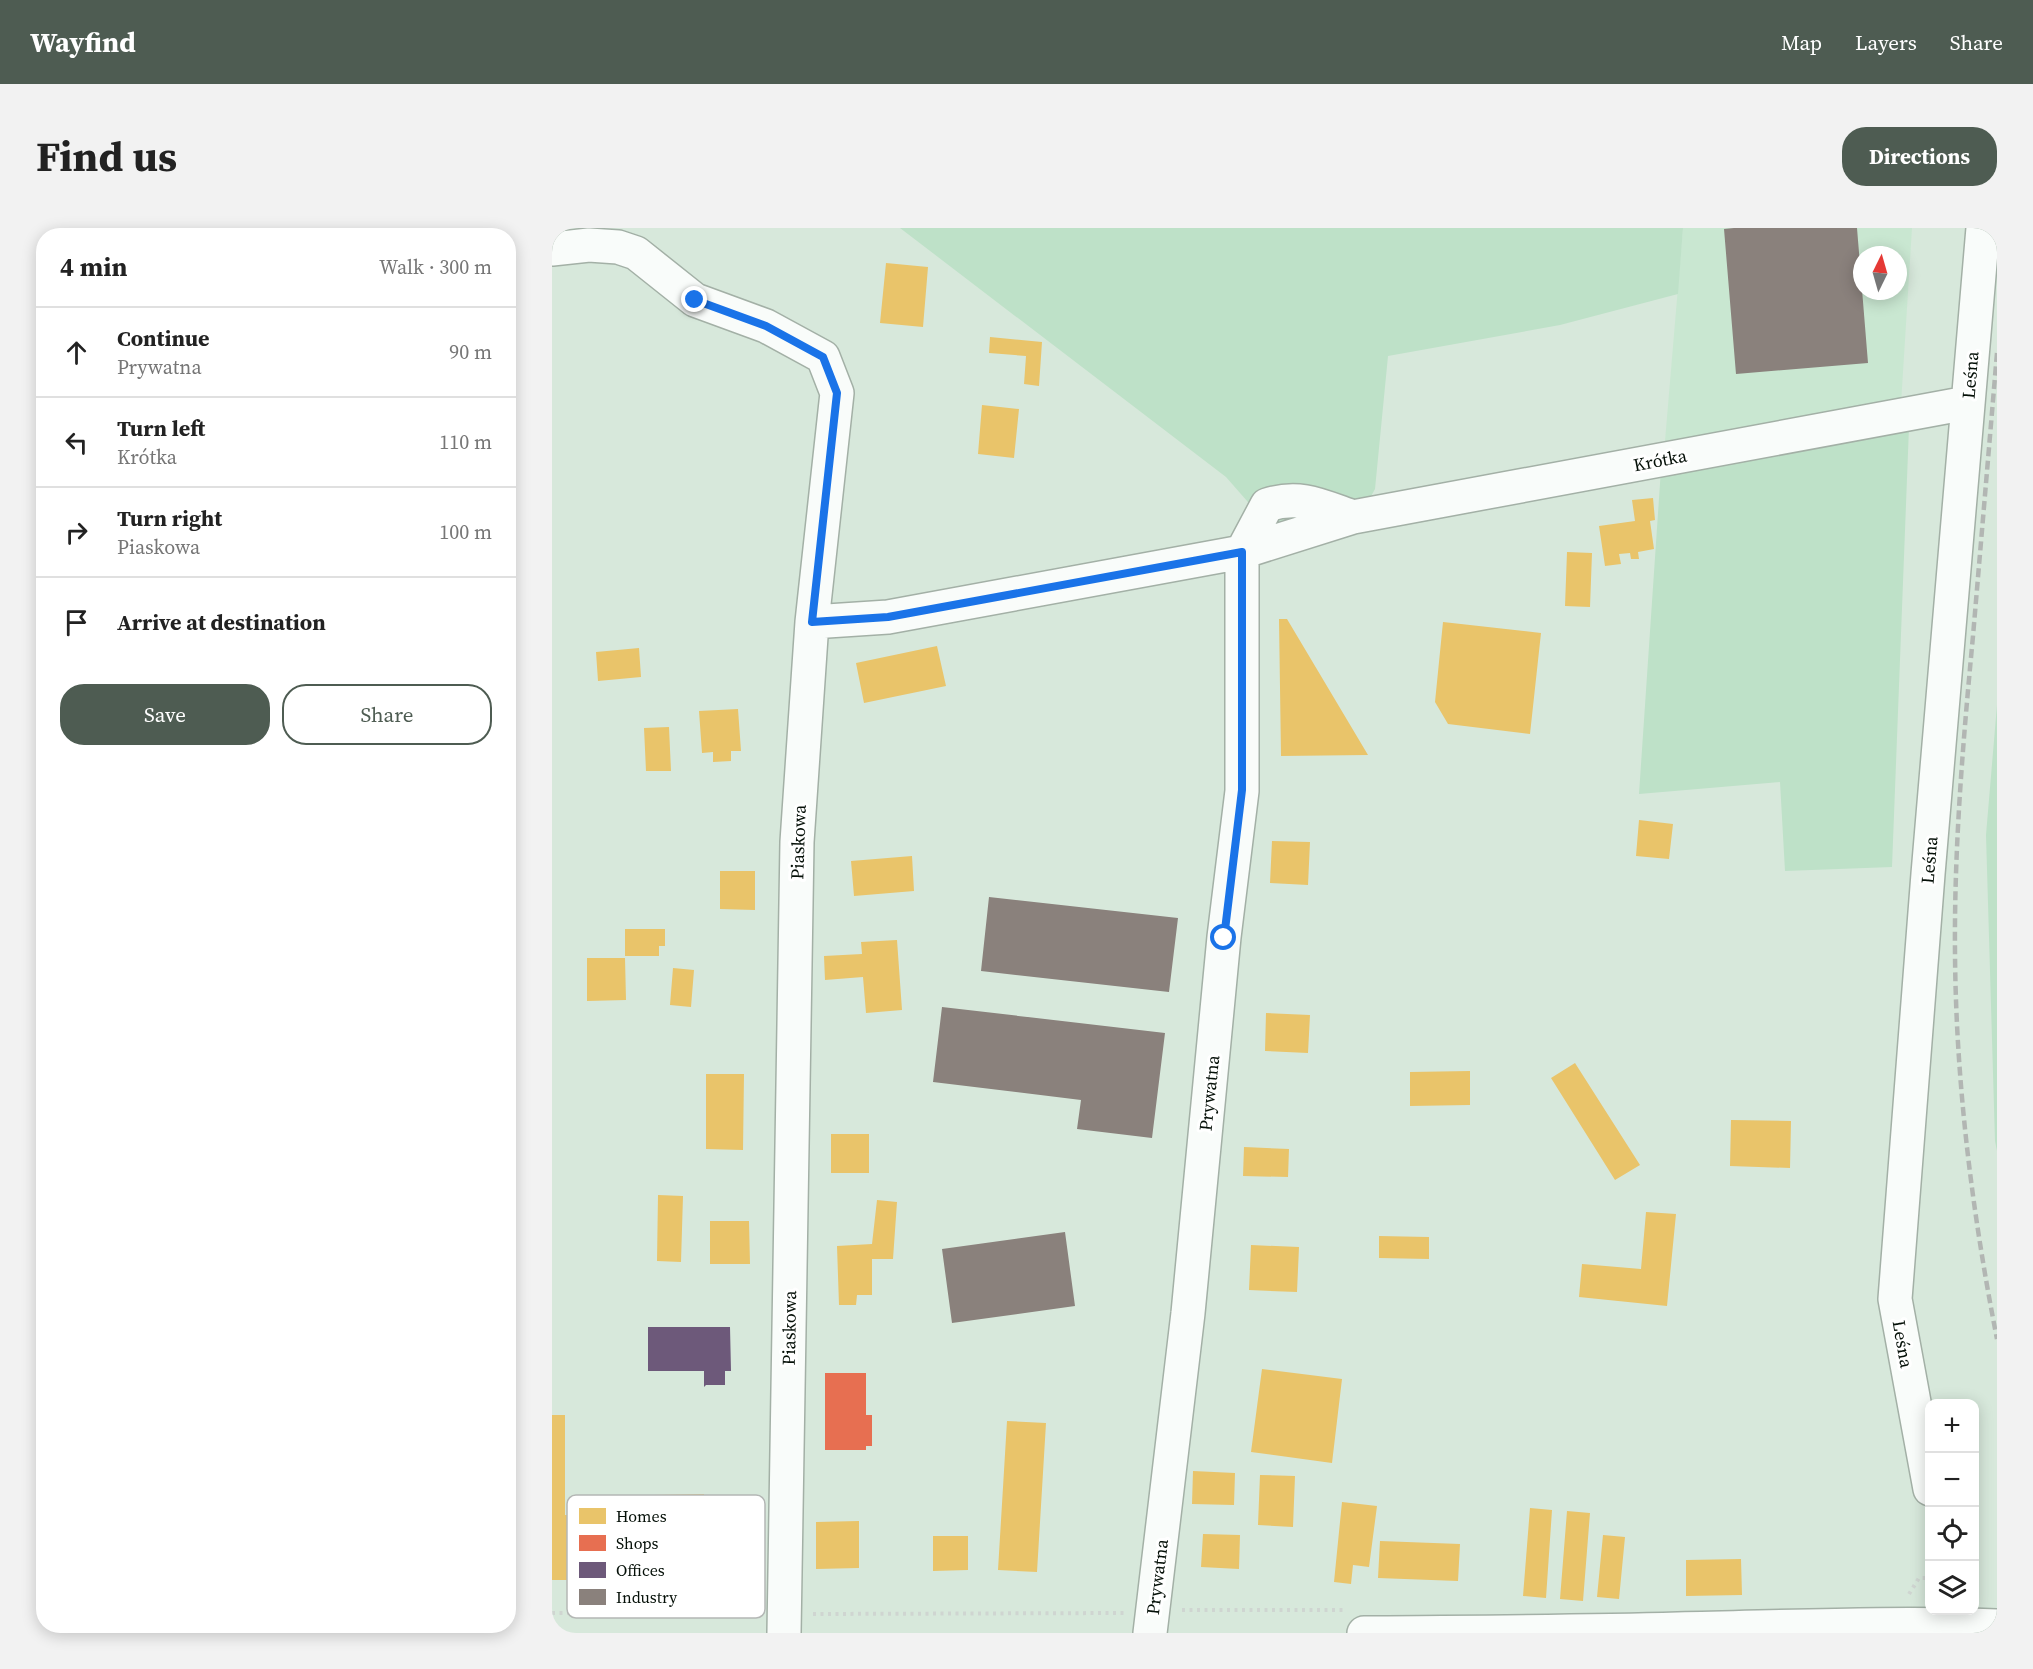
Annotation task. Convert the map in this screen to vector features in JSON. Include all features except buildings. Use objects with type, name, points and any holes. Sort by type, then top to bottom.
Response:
[{"type":"street","name":"Leśna","points":[[1925,1467],[1895,1299],[1983,228]]},
{"type":"street","name":"Piaskowa","points":[[552,249],[589,245],[618,247],[636,253],[695,300],[766,326],[823,357],[837,393],[812,622],[797,842],[784,1623]]},
{"type":"street","name":"Krótka","points":[[1242,552],[1267,506],[1282,500],[1307,501],[1353,517],[1967,403]]},
{"type":"street","points":[[812,622],[888,617],[1242,552]]},
{"type":"street","name":"Prywatna","points":[[1152,1622],[1188,1312],[1224,938],[1242,790],[1242,552]]},
{"type":"street","points":[[1359,1622],[1679,1631],[1802,1629],[1943,1617],[1997,1626]]},
{"type":"path","points":[[1907,1596],[1919,1578],[1925,1578]]},
{"type":"path","points":[[552,1613],[567,1614]]},
{"type":"path","points":[[668,1618],[784,1623],[1133,1613],[1152,1622],[1359,1622]]},
{"type":"shaded area","points":[[900,228],[1683,228],[1678,294],[1560,325],[1388,356],[1375,489],[1369,500],[1276,534],[1226,477]]},
{"type":"shaded area","points":[[1683,228],[1912,228],[1901,404],[1665,441]]},
{"type":"shaded area","points":[[1909,427],[1892,867],[1785,871],[1780,782],[1639,794],[1661,469]]},
{"type":"shaded area","points":[[1997,705],[1997,1151],[1986,835]]},
{"type":"railway","points":[[1997,353],[1960,795],[1955,954],[1958,1051],[1967,1147],[1980,1243],[1997,1339]]},
{"type":"route","points":[[695,300],[766,326],[823,357],[837,393],[812,622],[888,617],[1242,552],[1242,790],[1224,938]]}]
